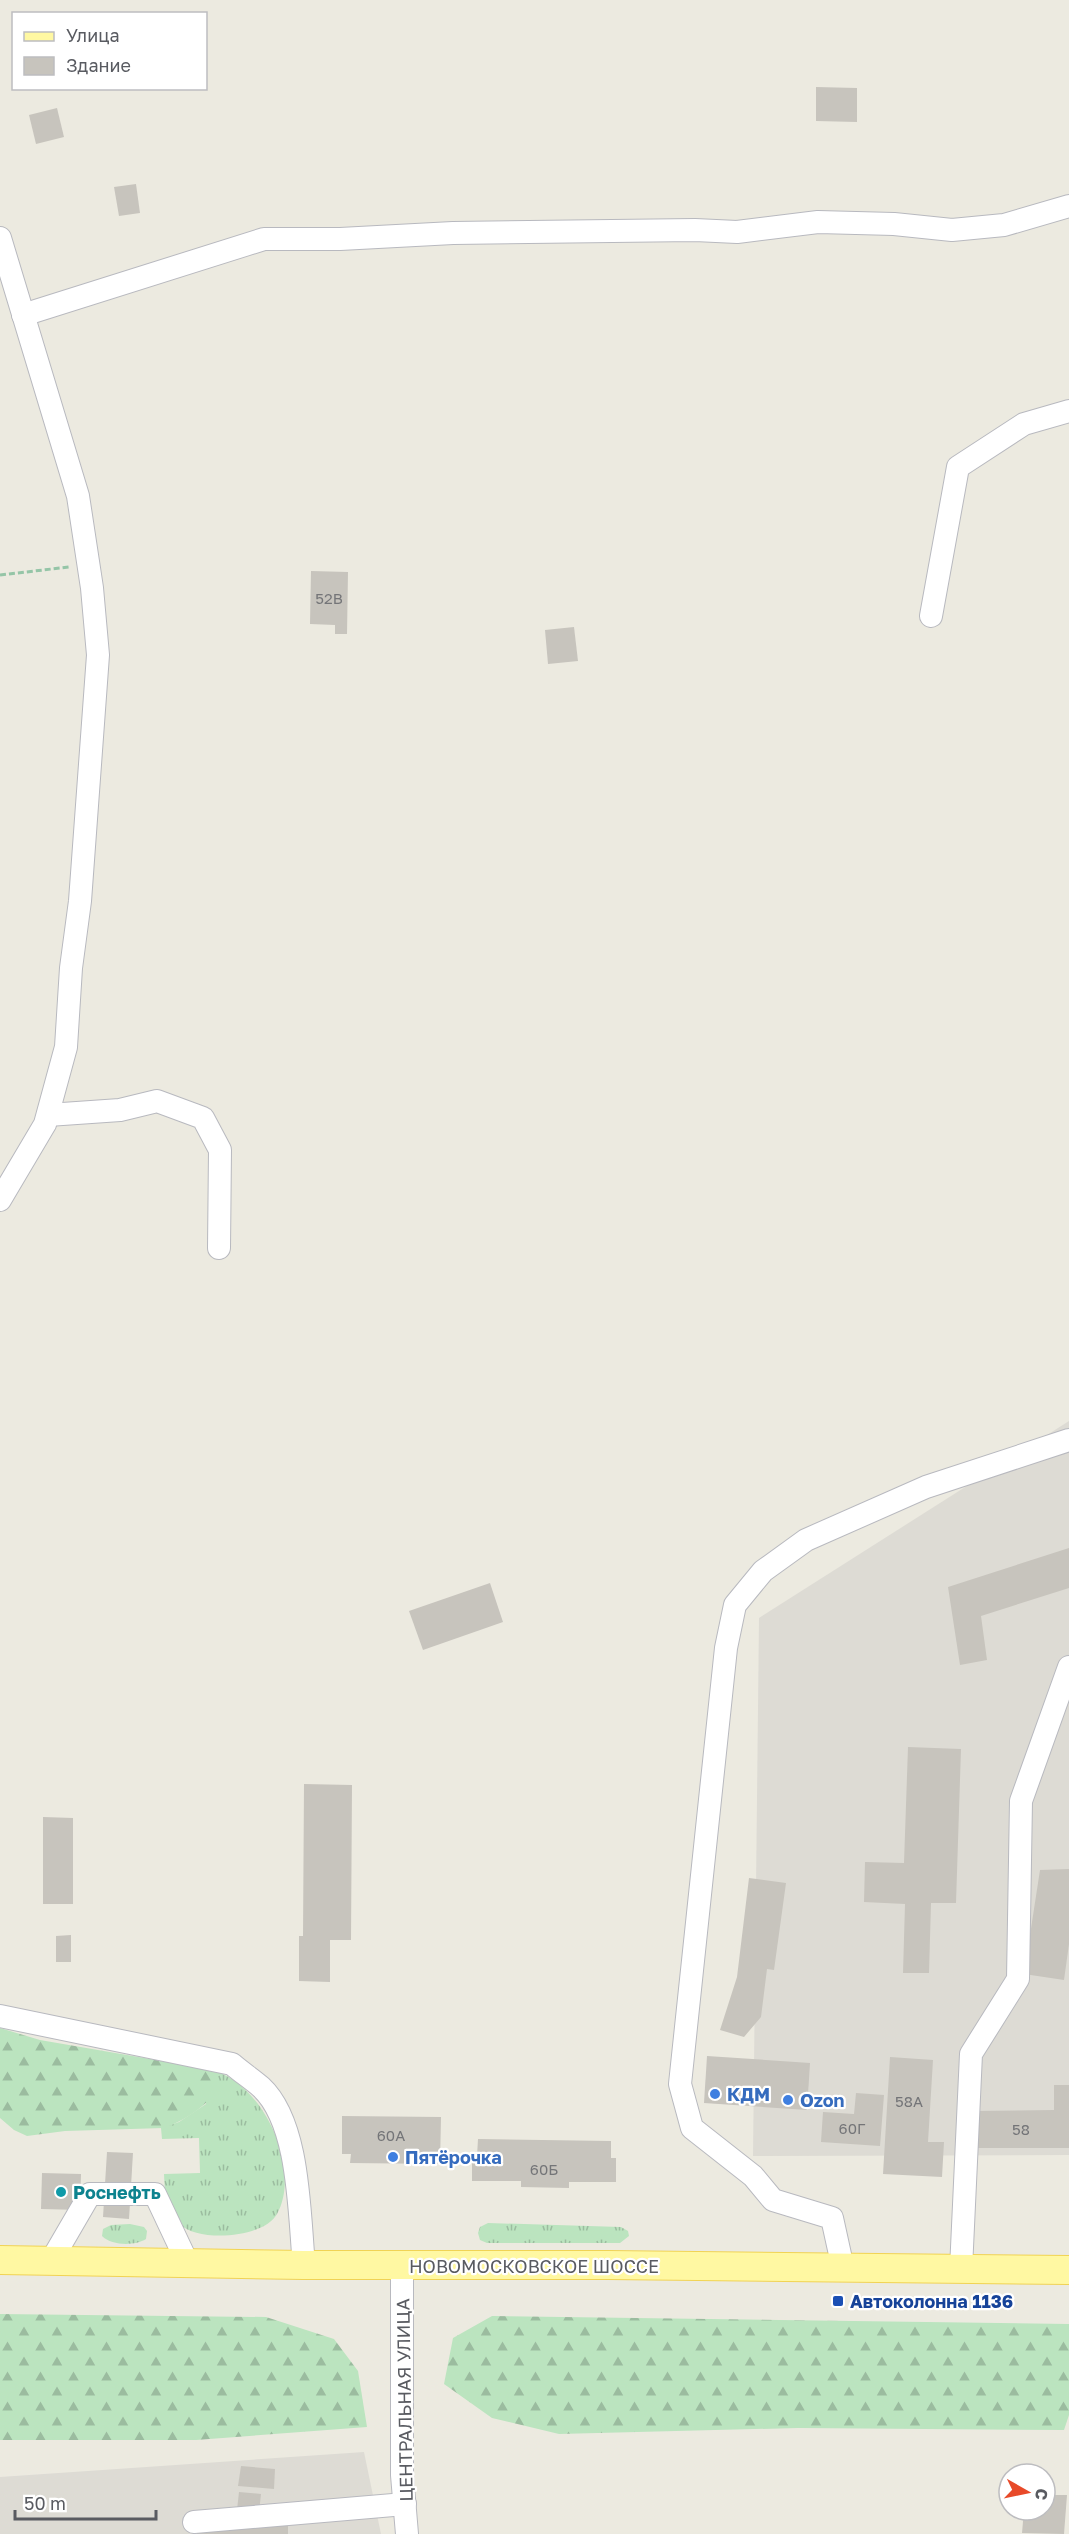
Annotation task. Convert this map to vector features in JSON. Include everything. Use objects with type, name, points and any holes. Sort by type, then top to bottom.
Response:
[{"type":"main road","name":"НОВОМОСКОВСКОЕ ШОССЕ","points":[[0,2260],[188,2264],[608,2265],[1069,2270]]},
{"type":"street","points":[[23,315],[264,239],[340,239],[453,233],[695,230],[737,232],[818,222],[894,224],[952,230],[1004,225],[1069,206]]},
{"type":"street","points":[[0,238],[78,496],[98,655],[80,901],[71,968],[66,1047],[45,1124],[0,1200]]},
{"type":"street","points":[[931,616],[958,467],[1024,424],[1054,413],[1069,411]]},
{"type":"street","points":[[48,1115],[120,1110],[158,1101],[203,1118],[220,1150],[219,1248]]},
{"type":"street","points":[[843,2268],[832,2218],[773,2200],[753,2176],[692,2128],[680,2084],[726,1648],[735,1605],[763,1572],[806,1540],[926,1487],[1069,1440]]},
{"type":"street","points":[[960,2269],[971,2054],[1018,1979],[1021,1801],[1069,1667]]},
{"type":"street","points":[[0,2016],[232,2064],[263,2088],[280,2114],[292,2149],[304,2265]]},
{"type":"street","points":[[51,2262],[90,2194],[155,2194],[188,2264]]},
{"type":"street","name":"ЦЕНТРАЛЬНАЯ УЛИЦА","points":[[402,2265],[402,2475],[407,2534]]},
{"type":"street","points":[[194,2522],[405,2504]]},
{"type":"path","points":[[0,574],[88,565]]},
{"type":"shaded area","points":[[1069,1421],[1069,2155],[753,2156],[759,1618]]},
{"type":"shaded area","points":[[364,2452],[381,2534],[0,2534],[0,2477]]},
{"type":"green space","points":[[0,2028],[40,2040],[208,2069],[214,2080],[214,2095],[191,2114],[164,2128],[65,2131],[27,2136],[14,2130],[0,2118]]},
{"type":"green space","points":[[208,2069],[227,2076],[245,2089],[260,2107],[281,2150],[285,2173],[284,2195],[277,2214],[270,2222],[245,2233],[215,2236],[189,2230],[180,2224],[171,2213],[167,2201],[164,2174],[200,2173],[199,2138],[162,2139],[161,2128],[179,2122],[206,2104]]},
{"type":"green space","points":[[488,2223],[621,2227],[628,2231],[629,2236],[620,2243],[487,2243],[480,2240],[478,2233],[480,2227]]},
{"type":"green space","points":[[130,2224],[144,2227],[147,2231],[146,2239],[124,2244],[112,2242],[102,2236],[103,2229],[111,2225]]},
{"type":"green space","points":[[0,2314],[266,2317],[334,2339],[358,2371],[367,2427],[196,2440],[0,2440]]},
{"type":"green space","points":[[492,2316],[1069,2324],[1069,2415],[1064,2430],[798,2428],[559,2434],[492,2418],[444,2384],[453,2338]]},
{"type":"building","points":[[816,87],[857,88],[857,122],[816,121]]},
{"type":"building","points":[[57,108],[64,137],[36,144],[29,115]]},
{"type":"building","points":[[136,184],[140,213],[119,216],[114,187]]},
{"type":"building","points":[[311,571],[348,572],[347,634],[335,634],[335,625],[310,624]]},
{"type":"building","points":[[574,627],[578,661],[548,664],[545,630]]},
{"type":"building","points":[[1069,1548],[1069,1588],[981,1616],[987,1660],[960,1665],[948,1587]]},
{"type":"building","points":[[490,1583],[503,1622],[423,1650],[409,1611]]},
{"type":"building","points":[[908,1747],[961,1749],[956,1903],[931,1903],[929,1973],[903,1973],[905,1904],[864,1902],[865,1862],[904,1863]]},
{"type":"building","points":[[304,1784],[352,1785],[351,1940],[330,1940],[330,1982],[299,1981],[299,1936],[303,1936]]},
{"type":"building","points":[[43,1817],[73,1818],[73,1904],[43,1904]]},
{"type":"building","points":[[1069,1869],[1069,1944],[1064,1980],[1024,1974],[1040,1870]]},
{"type":"building","points":[[749,1878],[786,1883],[774,1970],[767,1969],[761,2017],[744,2037],[720,2030],[737,1977]]},
{"type":"building","points":[[71,1935],[71,1962],[56,1962],[56,1936]]},
{"type":"building","points":[[707,2056],[810,2063],[807,2110],[704,2103]]},
{"type":"building","points":[[890,2057],[933,2060],[928,2142],[944,2142],[942,2177],[883,2174]]},
{"type":"building","points":[[1054,2085],[1069,2085],[1069,2148],[972,2148],[972,2111],[1054,2110]]},
{"type":"building","points":[[856,2093],[884,2095],[880,2146],[821,2142],[823,2112],[854,2114]]},
{"type":"building","points":[[342,2116],[441,2117],[440,2164],[350,2163],[351,2154],[342,2154]]},
{"type":"building","points":[[478,2139],[611,2141],[611,2158],[616,2158],[616,2182],[569,2182],[569,2188],[521,2187],[521,2181],[472,2181],[472,2156],[477,2156]]},
{"type":"building","points":[[107,2152],[133,2153],[129,2219],[103,2217]]},
{"type":"building","name":"Роснефть","points":[[42,2173],[81,2174],[80,2210],[41,2209]]},
{"type":"building","points":[[241,2466],[275,2469],[274,2489],[238,2486]]},
{"type":"building","points":[[239,2492],[261,2494],[259,2512],[237,2510]]},
{"type":"building","points":[[1057,2495],[1067,2495],[1064,2534],[1022,2533],[1023,2522],[1057,2522]]},
{"type":"building","points":[[288,2525],[288,2534],[197,2534],[197,2527]]},
{"type":"place","name":"КДМ","points":[[715,2094]]},
{"type":"place","name":"Ozon","points":[[788,2100]]},
{"type":"place","name":"Пятёрочка","points":[[393,2157]]},
{"type":"place","name":"Роснефть","points":[[61,2192]]},
{"type":"place","name":"Автоколонна 1136","points":[[838,2301]]}]
